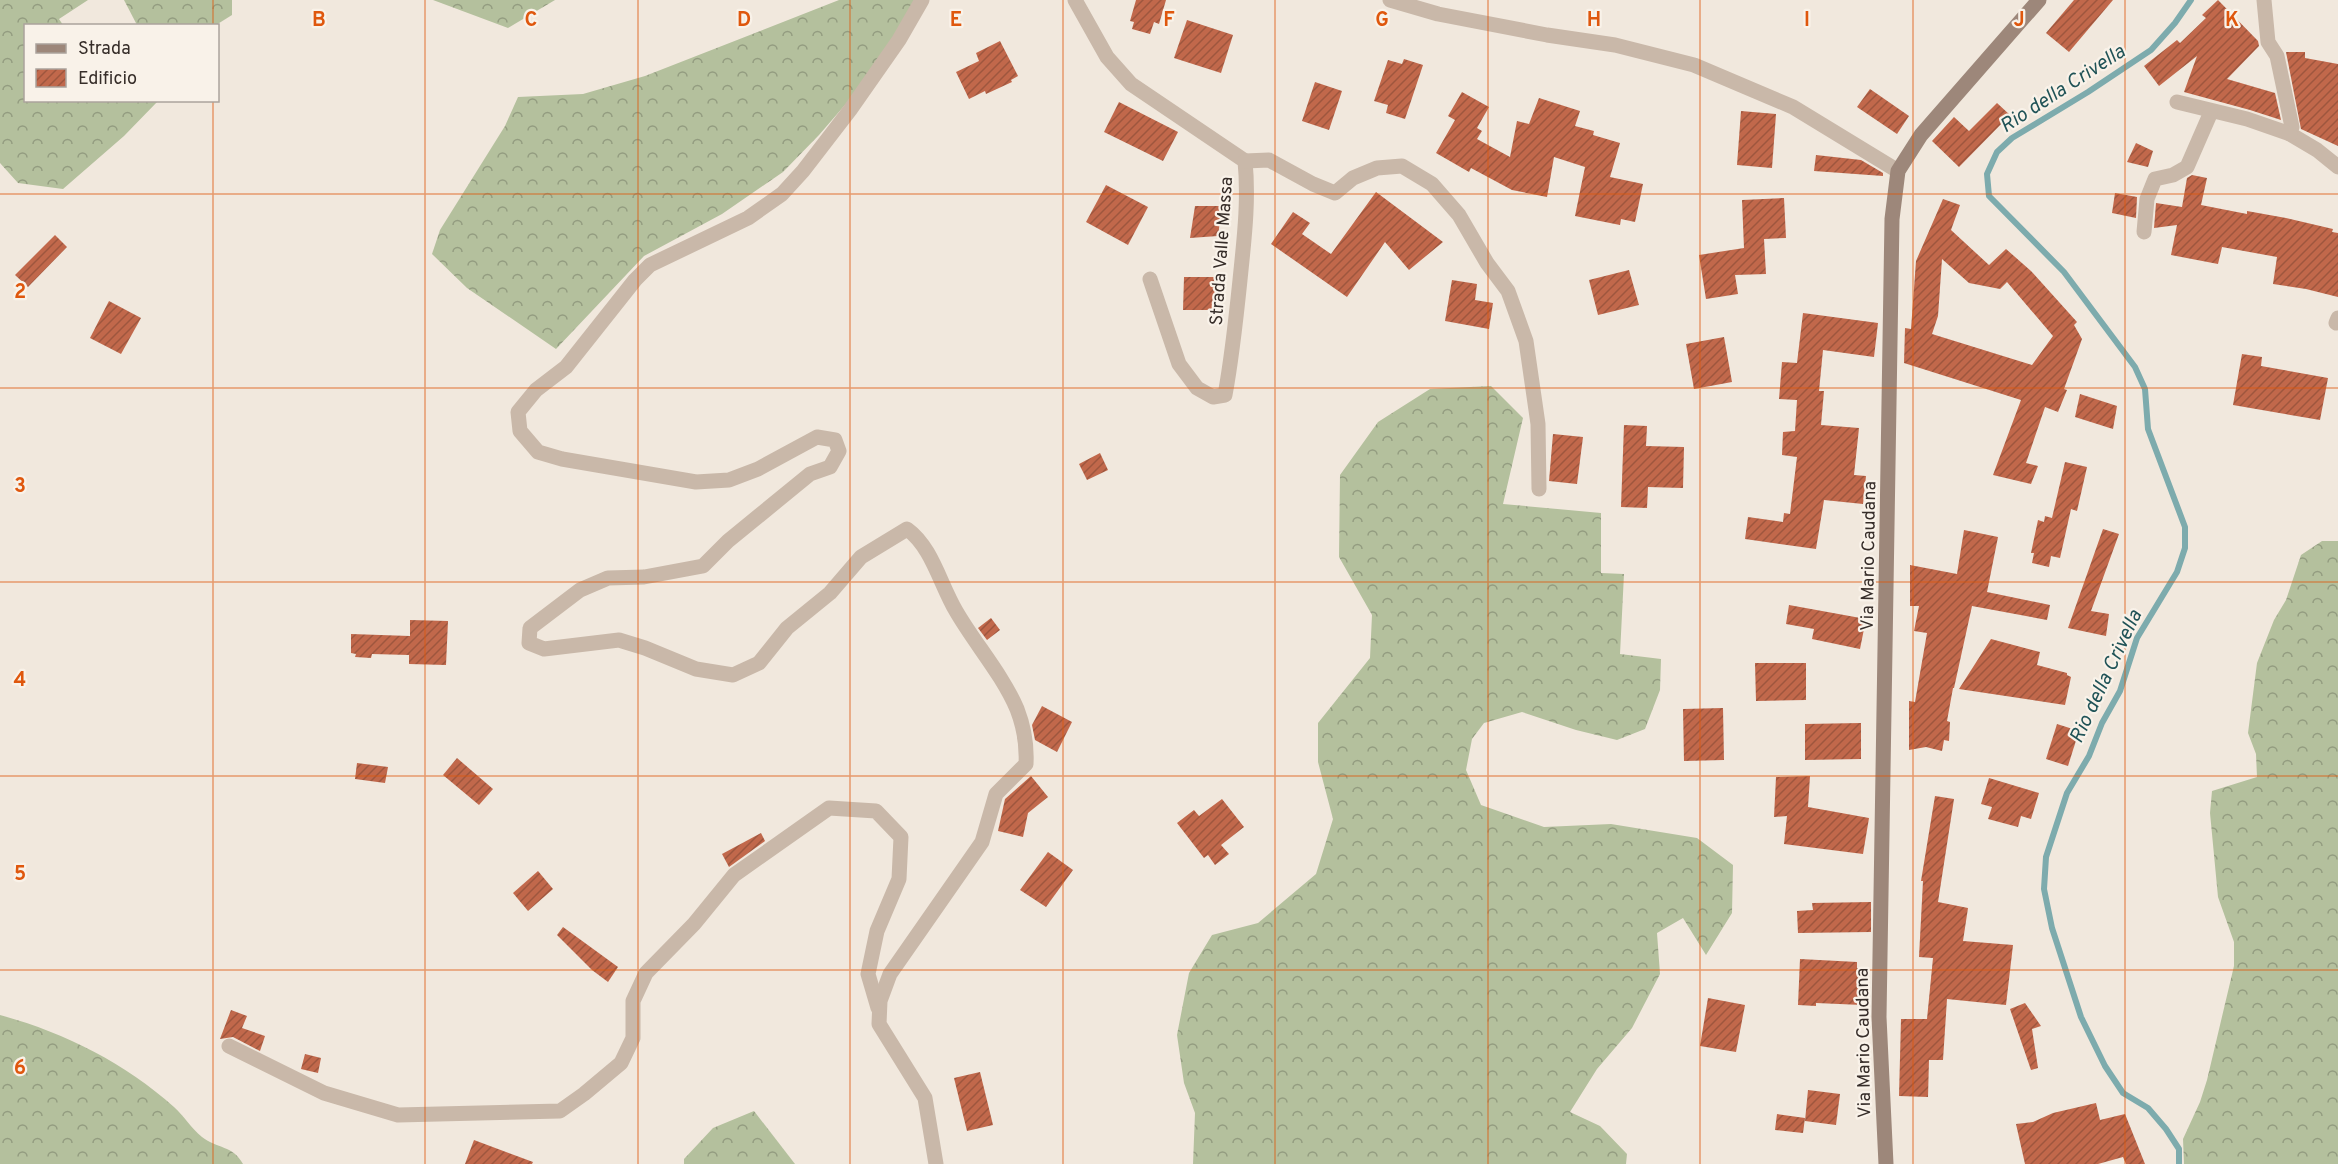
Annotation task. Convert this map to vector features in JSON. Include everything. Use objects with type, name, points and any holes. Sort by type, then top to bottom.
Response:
[{"type":"main road","name":"Via Mario Caudana","points":[[1886,1164],[1879,1017],[1892,219],[1898,171],[1921,135],[2039,0]]},
{"type":"street","points":[[922,0],[899,40],[850,110],[803,171],[782,194],[748,218],[650,265],[635,280],[566,367],[536,390],[518,412],[520,431],[538,452],[562,459],[696,482],[729,480],[758,470],[817,437],[835,440],[839,451],[830,467],[810,474],[728,541],[703,566],[644,577],[608,578],[580,590],[530,628],[529,643],[544,649],[620,640],[696,669],[733,675],[759,663],[787,628],[830,593],[861,557],[907,529],[920,538],[956,610],[987,656],[1016,708],[1025,738],[1026,764],[996,794],[982,842],[890,974],[880,1001],[879,1024],[925,1098],[936,1164]]},
{"type":"street","name":"Strada Valle Massa","points":[[1075,0],[1107,57],[1131,84],[1245,161],[1248,187],[1245,233],[1233,353],[1225,395],[1213,397],[1197,388],[1179,364],[1150,279]]},
{"type":"street","points":[[1390,0],[1438,14],[1546,35],[1615,45],[1694,65],[1793,107],[1898,171]]},
{"type":"street","points":[[2264,0],[2268,42],[2277,56],[2292,127],[2290,135]]},
{"type":"street","points":[[2177,102],[2247,119],[2290,135],[2317,150],[2338,167]]},
{"type":"street","points":[[2144,232],[2147,200],[2155,179],[2174,175],[2187,167],[2211,112]]},
{"type":"street","points":[[1245,161],[1269,160],[1312,184],[1335,193],[1353,177],[1377,168],[1402,166],[1432,184],[1459,215],[1487,263],[1508,291],[1526,341],[1538,424],[1539,489]]},
{"type":"street","points":[[230,1046],[324,1093],[398,1115],[560,1111],[585,1094],[621,1063],[633,1038],[633,1001],[646,973],[694,924],[734,875],[829,808],[876,811],[901,837],[899,879],[877,931],[868,974],[879,1014]]},
{"type":"green space","points":[[0,0],[88,0],[59,19],[62,24],[24,24],[24,102],[157,102],[124,136],[63,189],[18,183],[0,163]]},
{"type":"green space","points":[[124,0],[232,0],[232,15],[218,24],[136,24]]},
{"type":"green space","points":[[433,0],[555,0],[508,28]]},
{"type":"green space","points":[[839,0],[915,0],[889,54],[819,135],[783,172],[722,214],[644,256],[556,349],[467,288],[432,254],[440,230],[505,126],[518,97],[583,94],[645,76]]},
{"type":"green space","points":[[1491,386],[1523,418],[1503,504],[1601,513],[1601,573],[1624,574],[1620,654],[1661,659],[1660,690],[1645,729],[1617,740],[1576,730],[1522,712],[1484,723],[1472,739],[1466,770],[1481,805],[1544,827],[1611,824],[1697,838],[1733,865],[1732,913],[1706,955],[1683,918],[1657,933],[1660,974],[1632,1028],[1597,1069],[1570,1112],[1600,1126],[1627,1154],[1626,1164],[1193,1164],[1195,1113],[1184,1083],[1177,1035],[1189,973],[1212,935],[1258,923],[1316,874],[1333,819],[1318,762],[1318,723],[1370,658],[1372,615],[1339,557],[1340,475],[1378,422],[1430,389]]},
{"type":"green space","points":[[2322,541],[2338,541],[2338,1164],[2184,1164],[2183,1139],[2200,1102],[2207,1080],[2234,966],[2234,942],[2218,897],[2210,813],[2212,791],[2257,777],[2256,754],[2248,733],[2257,663],[2274,620],[2286,600],[2301,555]]},
{"type":"green space","points":[[0,1015],[47,1030],[114,1063],[155,1091],[174,1107],[202,1137],[230,1150],[243,1164],[0,1164]]},
{"type":"green space","points":[[754,1111],[795,1164],[684,1164],[684,1159],[713,1128]]},
{"type":"building","points":[[1136,0],[1166,0],[1159,24],[1154,22],[1150,34],[1132,29],[1134,22],[1130,21]]},
{"type":"building","points":[[2074,0],[2113,0],[2069,52],[2046,33]]},
{"type":"building","points":[[2218,0],[2258,41],[2259,46],[2227,79],[2275,93],[2281,120],[2184,92],[2197,56],[2159,86],[2144,66],[2177,40],[2180,43],[2206,18],[2202,15]]},
{"type":"building","points":[[1187,20],[1233,35],[1221,73],[1174,58]]},
{"type":"building","points":[[1000,41],[1018,76],[1011,80],[1012,82],[969,99],[956,72],[979,61],[976,53]]},
{"type":"building","points":[[2286,52],[2305,52],[2305,58],[2338,64],[2338,146],[2301,129]]},
{"type":"building","points":[[1404,59],[1423,65],[1405,119],[1386,113],[1388,105],[1374,101],[1388,60],[1402,64]]},
{"type":"building","points":[[1315,82],[1342,91],[1329,130],[1302,121]]},
{"type":"building","points":[[1870,89],[1909,116],[1897,134],[1857,107]]},
{"type":"building","points":[[1462,92],[1489,107],[1477,128],[1482,131],[1477,139],[1510,157],[1517,121],[1529,124],[1539,98],[1580,111],[1575,126],[1594,131],[1593,135],[1620,143],[1610,177],[1643,184],[1635,222],[1621,219],[1620,225],[1575,216],[1585,167],[1554,157],[1547,197],[1512,190],[1471,168],[1469,172],[1436,153],[1455,120],[1448,116]]},
{"type":"building","points":[[1119,102],[1178,132],[1163,161],[1104,132]]},
{"type":"building","points":[[1997,103],[2010,115],[1959,167],[1932,141],[1954,117],[1969,131]]},
{"type":"building","points":[[1741,111],[1776,114],[1772,168],[1737,165]]},
{"type":"building","points":[[2136,143],[2153,151],[2148,167],[2127,162]]},
{"type":"building","points":[[1816,155],[1861,160],[1883,173],[1883,176],[1814,171]]},
{"type":"building","points":[[2192,175],[2207,178],[2201,205],[2247,214],[2247,211],[2286,218],[2333,229],[2332,232],[2338,233],[2338,297],[2273,284],[2277,257],[2222,247],[2218,264],[2171,255],[2177,225],[2154,228],[2156,203],[2182,207],[2187,178]]},
{"type":"building","points":[[1106,185],[1148,207],[1128,245],[1086,222]]},
{"type":"building","points":[[1376,192],[1443,242],[1409,270],[1385,242],[1347,297],[1271,244],[1293,212],[1310,223],[1302,234],[1331,254]]},
{"type":"building","points":[[2115,193],[2137,197],[2136,218],[2112,213]]},
{"type":"building","points":[[1784,198],[1786,238],[1764,239],[1766,274],[1735,275],[1738,294],[1706,299],[1699,255],[1744,248],[1742,200]]},
{"type":"building","points":[[1943,199],[1960,205],[1951,230],[1989,265],[2006,249],[2031,271],[2077,322],[2074,325],[2082,339],[2064,389],[2067,390],[2058,412],[2045,407],[2026,463],[2038,466],[2031,484],[1993,475],[2021,400],[1904,363],[1905,328],[1911,329],[1916,261]],"holes":[[[1942,259],[1969,283],[2000,289],[2007,282],[2053,336],[2032,365],[1932,334],[1938,316]]]},
{"type":"building","points":[[1195,206],[1222,206],[1218,236],[1190,238]]},
{"type":"building","points":[[55,235],[67,247],[28,287],[15,275]]},
{"type":"building","points":[[1629,270],[1639,305],[1598,315],[1589,280]]},
{"type":"building","points":[[1184,277],[1216,277],[1215,310],[1183,310]]},
{"type":"building","points":[[1452,280],[1477,284],[1475,300],[1493,303],[1489,329],[1445,321]]},
{"type":"building","points":[[109,301],[141,318],[121,354],[90,338]]},
{"type":"building","points":[[1803,313],[1878,323],[1874,357],[1823,350],[1819,391],[1824,391],[1821,425],[1859,428],[1854,475],[1866,476],[1863,504],[1824,500],[1816,549],[1745,539],[1748,517],[1783,522],[1784,513],[1790,514],[1797,457],[1782,455],[1783,432],[1795,431],[1797,400],[1779,399],[1782,362],[1797,363]]},
{"type":"building","points":[[1724,337],[1732,382],[1694,389],[1686,344]]},
{"type":"building","points":[[2242,354],[2262,357],[2261,366],[2328,378],[2320,420],[2233,405]]},
{"type":"building","points":[[2080,394],[2117,406],[2113,429],[2075,417]]},
{"type":"building","points":[[1624,425],[1647,426],[1646,446],[1684,447],[1683,488],[1648,487],[1647,508],[1621,507]]},
{"type":"building","points":[[1553,434],[1583,437],[1577,484],[1549,481]]},
{"type":"building","points":[[1100,453],[1108,470],[1087,480],[1079,464]]},
{"type":"building","points":[[2065,462],[2087,467],[2077,511],[2071,509],[2060,558],[2051,556],[2049,567],[2032,563],[2034,553],[2031,553],[2038,520],[2044,522],[2045,516],[2052,518]]},
{"type":"building","points":[[2103,529],[2119,534],[2091,611],[2109,614],[2106,636],[2068,628]]},
{"type":"building","points":[[1964,530],[1998,537],[1987,592],[2050,605],[2047,620],[1972,606],[1947,721],[1950,722],[1949,741],[1944,740],[1942,751],[1926,747],[1909,750],[1909,701],[1915,702],[1927,633],[1914,631],[1919,606],[1910,606],[1910,565],[1957,574]]},
{"type":"building","points":[[1789,605],[1866,619],[1860,649],[1812,639],[1814,629],[1786,624]]},
{"type":"building","points":[[991,618],[1000,630],[987,640],[978,628]]},
{"type":"building","points":[[410,620],[448,621],[446,665],[409,664],[409,655],[372,654],[371,658],[355,657],[356,654],[351,653],[351,634],[410,636]]},
{"type":"building","points":[[1991,639],[2040,652],[2037,665],[2067,673],[2071,677],[2065,705],[1959,689]]},
{"type":"building","points":[[1755,663],[1806,663],[1806,700],[1756,701]]},
{"type":"building","points":[[1042,706],[1072,722],[1057,752],[1035,740],[1032,725]]},
{"type":"building","points":[[1723,708],[1724,760],[1684,761],[1683,709]]},
{"type":"building","points":[[1861,723],[1861,759],[1805,760],[1805,724]]},
{"type":"building","points":[[2057,724],[2079,731],[2068,766],[2046,759]]},
{"type":"building","points":[[457,758],[493,789],[479,805],[443,775]]},
{"type":"building","points":[[357,763],[388,767],[385,783],[355,779]]},
{"type":"building","points":[[1031,776],[1048,797],[1028,813],[1023,837],[998,831],[1005,799]]},
{"type":"building","points":[[1810,776],[1808,807],[1869,818],[1863,854],[1784,844],[1787,816],[1774,817],[1776,777]]},
{"type":"building","points":[[1989,778],[2039,793],[2031,819],[2021,816],[2018,827],[1988,819],[1992,807],[1981,804]]},
{"type":"building","points":[[1935,796],[1954,799],[1938,902],[1968,908],[1963,941],[2013,945],[2006,1005],[1947,999],[1943,1060],[1929,1060],[1928,1097],[1899,1096],[1901,1019],[1927,1019],[1933,958],[1919,957],[1923,881],[1921,881]]},
{"type":"building","points":[[1222,799],[1244,827],[1221,845],[1229,854],[1215,865],[1208,855],[1204,858],[1177,823],[1194,810],[1199,816]]},
{"type":"building","points":[[761,833],[765,841],[729,867],[722,854]]},
{"type":"building","points":[[1048,852],[1073,870],[1046,907],[1020,890]]},
{"type":"building","points":[[538,871],[553,889],[528,911],[513,893]]},
{"type":"building","points":[[1871,902],[1871,932],[1798,933],[1797,911],[1813,910],[1812,903]]},
{"type":"building","points":[[563,927],[618,967],[608,982],[592,970],[557,935]]},
{"type":"building","points":[[1800,959],[1857,962],[1857,968],[1864,968],[1862,1005],[1816,1003],[1816,1006],[1798,1005]]},
{"type":"building","points":[[1708,998],[1745,1005],[1736,1052],[1700,1046]]},
{"type":"building","points":[[2025,1003],[2041,1026],[2032,1029],[2038,1068],[2031,1070],[2010,1009]]},
{"type":"building","points":[[231,1010],[247,1016],[242,1028],[265,1036],[260,1051],[233,1037],[220,1039]]},
{"type":"building","points":[[305,1054],[321,1058],[318,1073],[301,1069]]},
{"type":"building","points":[[980,1072],[993,1125],[967,1131],[954,1078]]},
{"type":"building","points":[[1808,1090],[1840,1094],[1836,1125],[1805,1121]]},
{"type":"building","points":[[2096,1103],[2100,1120],[2125,1114],[2145,1164],[2126,1164],[2123,1157],[2098,1164],[2025,1164],[2016,1124],[2033,1122],[2053,1113]]},
{"type":"building","points":[[1777,1114],[1805,1118],[1803,1133],[1775,1130]]},
{"type":"building","points":[[474,1140],[533,1162],[532,1164],[465,1164]]},
{"type":"waterway","name":"Rio della Crivella","points":[[2179,1164],[2179,1149],[2166,1129],[2148,1108],[2123,1093],[2105,1066],[2081,1017],[2052,928],[2044,889],[2046,857],[2067,793],[2089,756],[2102,723],[2120,691],[2137,638],[2177,572],[2185,548],[2185,527],[2148,429],[2145,389],[2135,367],[2064,272],[1989,196],[1987,174],[1997,152],[2012,138],[2151,50],[2175,23],[2191,0]]}]
